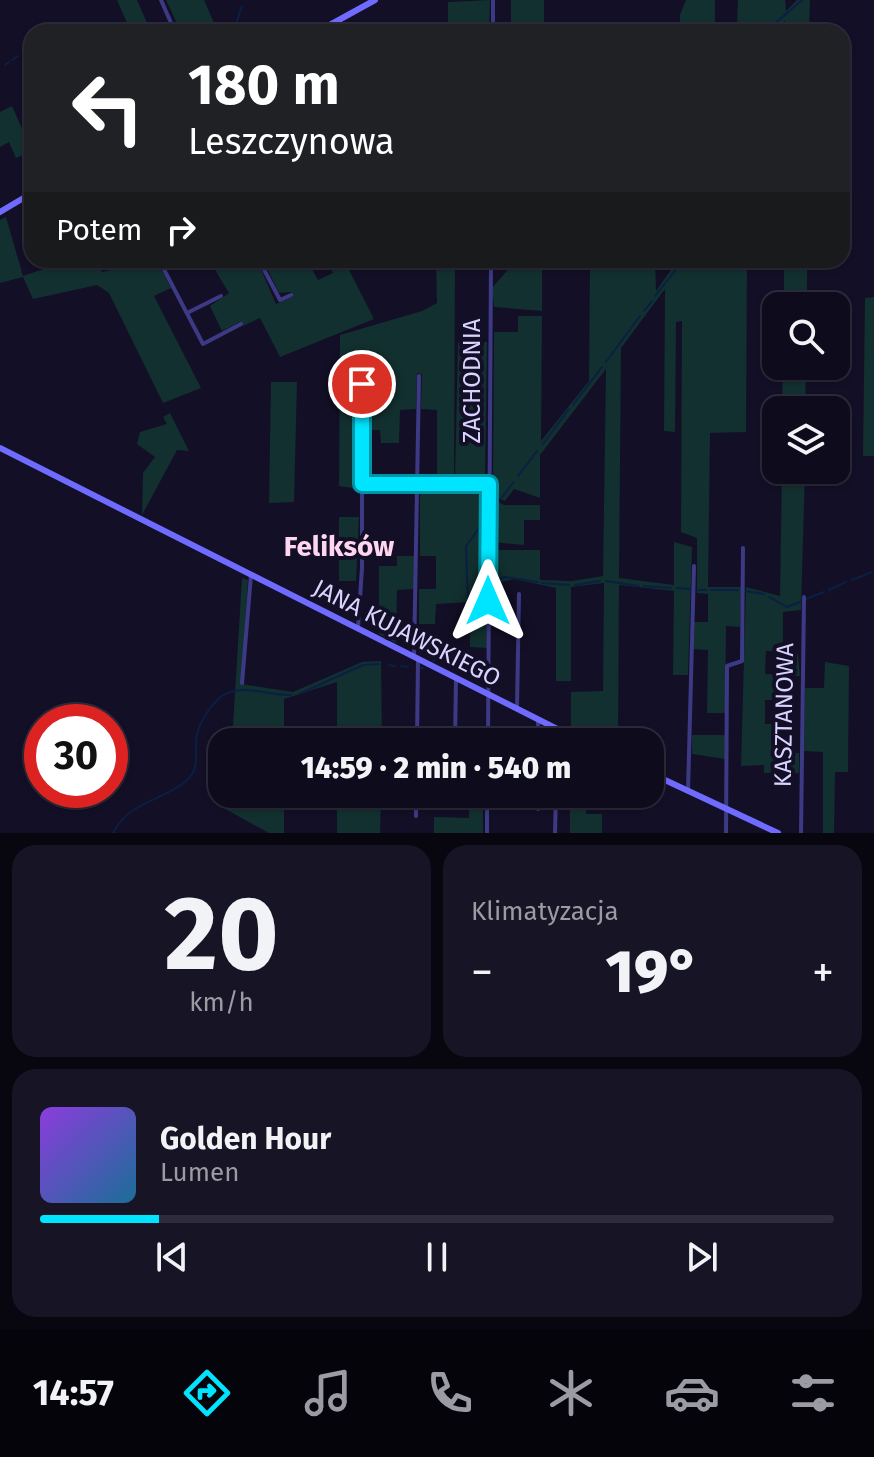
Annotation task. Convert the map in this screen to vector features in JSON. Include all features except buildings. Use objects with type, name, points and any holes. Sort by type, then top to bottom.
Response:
[{"type":"main road","points":[[332,24],[375,0]]},
{"type":"main road","points":[[0,212],[24,198]]},
{"type":"main road","name":"JANA KUJAWSKIEGO","points":[[0,448],[556,728]]},
{"type":"main road","points":[[664,780],[778,833]]},
{"type":"street","points":[[161,0],[172,24]]},
{"type":"street","points":[[493,0],[493,24]]},
{"type":"street","points":[[163,268],[203,344],[241,324]]},
{"type":"street","points":[[263,268],[280,300],[291,295]]},
{"type":"street","name":"ZACHODNIA","points":[[488,728],[491,268]]},
{"type":"street","points":[[187,313],[221,296]]},
{"type":"street","points":[[417,728],[419,376]]},
{"type":"street","points":[[358,628],[362,384]]},
{"type":"street","points":[[362,484],[489,484]]},
{"type":"street","points":[[726,833],[727,666],[742,661],[743,548]]},
{"type":"street","points":[[688,791],[694,566]]},
{"type":"street","points":[[242,683],[251,575]]},
{"type":"street","points":[[516,709],[519,594]]},
{"type":"street","name":"KASZTANOWA","points":[[801,833],[804,597]]},
{"type":"street","points":[[455,728],[456,678]]},
{"type":"street","points":[[538,720],[538,728]]},
{"type":"street","points":[[416,808],[416,816]]},
{"type":"street","points":[[487,808],[487,833]]},
{"type":"street","points":[[555,833],[556,808]]},
{"type":"green space","points":[[117,0],[137,0],[148,24],[128,24]]},
{"type":"green space","points":[[166,0],[204,0],[214,24],[177,24]]},
{"type":"green space","points":[[490,0],[489,24],[448,24],[448,2]]},
{"type":"green space","points":[[511,0],[544,0],[544,24],[511,24]]},
{"type":"green space","points":[[686,0],[715,0],[715,24],[680,24]]},
{"type":"green space","points":[[738,0],[785,0],[786,11],[797,0],[810,0],[809,24],[785,24],[785,20],[782,24],[737,24]]},
{"type":"green space","points":[[12,106],[24,133],[24,154],[16,158],[9,142],[0,147],[0,112]]},
{"type":"green space","points":[[6,217],[23,276],[46,268],[100,268],[102,272],[120,268],[160,268],[171,288],[154,296],[201,388],[163,403],[109,293],[97,285],[33,299],[23,277],[0,283],[0,220]]},
{"type":"green space","points":[[214,268],[260,268],[276,304],[293,296],[291,292],[279,293],[267,268],[311,268],[318,280],[333,273],[331,268],[348,268],[374,319],[280,357],[260,318],[243,326],[240,322],[222,331],[210,306],[229,293]]},
{"type":"green space","points":[[436,268],[455,268],[454,481],[437,481],[437,410],[421,409],[422,374],[417,373],[416,409],[400,410],[399,443],[381,443],[380,430],[365,430],[367,382],[359,382],[359,489],[339,486],[340,335],[422,311],[437,303]]},
{"type":"green space","points":[[509,268],[542,268],[542,311],[494,307],[492,288]]},
{"type":"green space","points":[[590,268],[655,268],[656,291],[672,268],[747,268],[746,432],[710,433],[708,587],[741,587],[740,627],[726,626],[725,713],[707,713],[708,650],[693,649],[693,622],[708,622],[708,594],[697,593],[697,538],[681,532],[682,321],[676,322],[675,432],[664,431],[665,289],[621,348],[619,578],[674,585],[674,542],[692,547],[688,675],[673,675],[674,591],[619,585],[618,728],[571,728],[571,692],[603,691],[604,583],[571,587],[571,681],[556,681],[556,588],[514,579],[492,584],[492,553],[496,550],[540,550],[540,580],[572,581],[603,576],[606,369],[540,455],[540,498],[514,489],[505,501],[493,495],[496,481],[493,478],[494,332],[518,332],[518,316],[542,316],[541,441],[589,381]]},
{"type":"green space","points":[[784,268],[807,268],[807,292],[784,292]]},
{"type":"green space","points":[[874,297],[874,456],[863,456],[865,298]]},
{"type":"green space","points":[[458,342],[487,342],[485,478],[482,481],[455,478]]},
{"type":"green space","points":[[783,380],[806,380],[805,396],[782,396]]},
{"type":"green space","points":[[271,382],[297,382],[294,502],[269,503]]},
{"type":"green space","points":[[170,413],[189,451],[177,450],[142,515],[143,473],[155,457],[137,444],[140,432],[167,424],[163,417]]},
{"type":"green space","points":[[782,484],[805,484],[801,610],[783,612],[783,646],[779,651],[766,651],[765,674],[782,675],[783,655],[798,654],[800,676],[782,676],[782,696],[778,700],[765,700],[765,724],[782,724],[778,749],[781,753],[799,753],[799,773],[764,773],[764,765],[741,766],[746,587],[780,596]]},
{"type":"green space","points":[[423,487],[488,489],[487,648],[470,647],[470,602],[436,604],[435,624],[419,624],[419,589],[436,589],[436,556],[420,556],[420,490]]},
{"type":"green space","points":[[493,499],[504,505],[540,505],[540,520],[524,520],[524,545],[493,542]]},
{"type":"green space","points":[[339,517],[359,517],[356,581],[339,581]]},
{"type":"green space","points":[[397,556],[414,556],[414,589],[397,590],[396,643],[379,634],[379,566],[397,566]]},
{"type":"green space","points":[[242,578],[248,580],[241,684],[293,692],[362,662],[381,661],[382,728],[337,728],[337,682],[284,699],[284,728],[233,728]]},
{"type":"green space","points":[[825,662],[849,666],[848,772],[835,772],[834,833],[823,833],[823,752],[804,751],[805,688],[824,688]]},
{"type":"green space","points":[[692,735],[725,735],[725,759],[692,754]]},
{"type":"green space","points":[[284,808],[284,833],[269,833],[227,810]]},
{"type":"green space","points":[[337,808],[381,808],[380,833],[337,833]]},
{"type":"green space","points":[[469,808],[483,808],[483,833],[434,833],[434,817],[469,818]]},
{"type":"green space","points":[[570,808],[586,808],[586,814],[602,814],[602,833],[570,833]]},
{"type":"waterway","points":[[774,24],[802,0]]},
{"type":"waterway","points":[[237,21],[242,6]]},
{"type":"waterway","points":[[12,60],[18,56]]},
{"type":"waterway","points":[[5,65],[9,62]]},
{"type":"waterway","points":[[655,296],[675,271]]},
{"type":"waterway","points":[[644,311],[652,301]]},
{"type":"waterway","points":[[606,362],[640,316]]},
{"type":"waterway","points":[[573,405],[602,367]]},
{"type":"waterway","points":[[543,444],[569,409]]},
{"type":"waterway","points":[[518,476],[537,451]]},
{"type":"waterway","points":[[502,497],[514,482]]},
{"type":"waterway","points":[[491,512],[497,502]]},
{"type":"waterway","points":[[468,603],[466,546],[486,519]]},
{"type":"waterway","points":[[852,580],[872,572]]},
{"type":"waterway","points":[[492,581],[505,577],[538,582]]},
{"type":"waterway","points":[[575,585],[600,581]]},
{"type":"waterway","points":[[606,581],[639,586]]},
{"type":"waterway","points":[[829,590],[846,582]]},
{"type":"waterway","points":[[542,583],[569,585]]},
{"type":"waterway","points":[[644,586],[671,588]]},
{"type":"waterway","points":[[468,602],[485,587]]},
{"type":"waterway","points":[[677,588],[691,589]]},
{"type":"waterway","points":[[697,590],[706,590]]},
{"type":"waterway","points":[[711,590],[738,590]]},
{"type":"waterway","points":[[745,591],[764,594]]},
{"type":"waterway","points":[[806,599],[824,592]]},
{"type":"waterway","points":[[769,597],[787,607],[800,602]]},
{"type":"waterway","points":[[438,657],[448,643]]},
{"type":"waterway","points":[[299,694],[363,665],[379,664]]},
{"type":"waterway","points":[[389,665],[395,666]]},
{"type":"waterway","points":[[401,666],[408,667]]},
{"type":"waterway","points":[[113,833],[128,814],[176,788],[191,776],[199,729],[209,709],[219,698],[230,692],[246,690],[291,695]]},
{"type":"district","name":"Feliksów","points":[[339,546]]},
{"type":"route","points":[[362,384],[362,484],[489,484],[488,601]]}]
